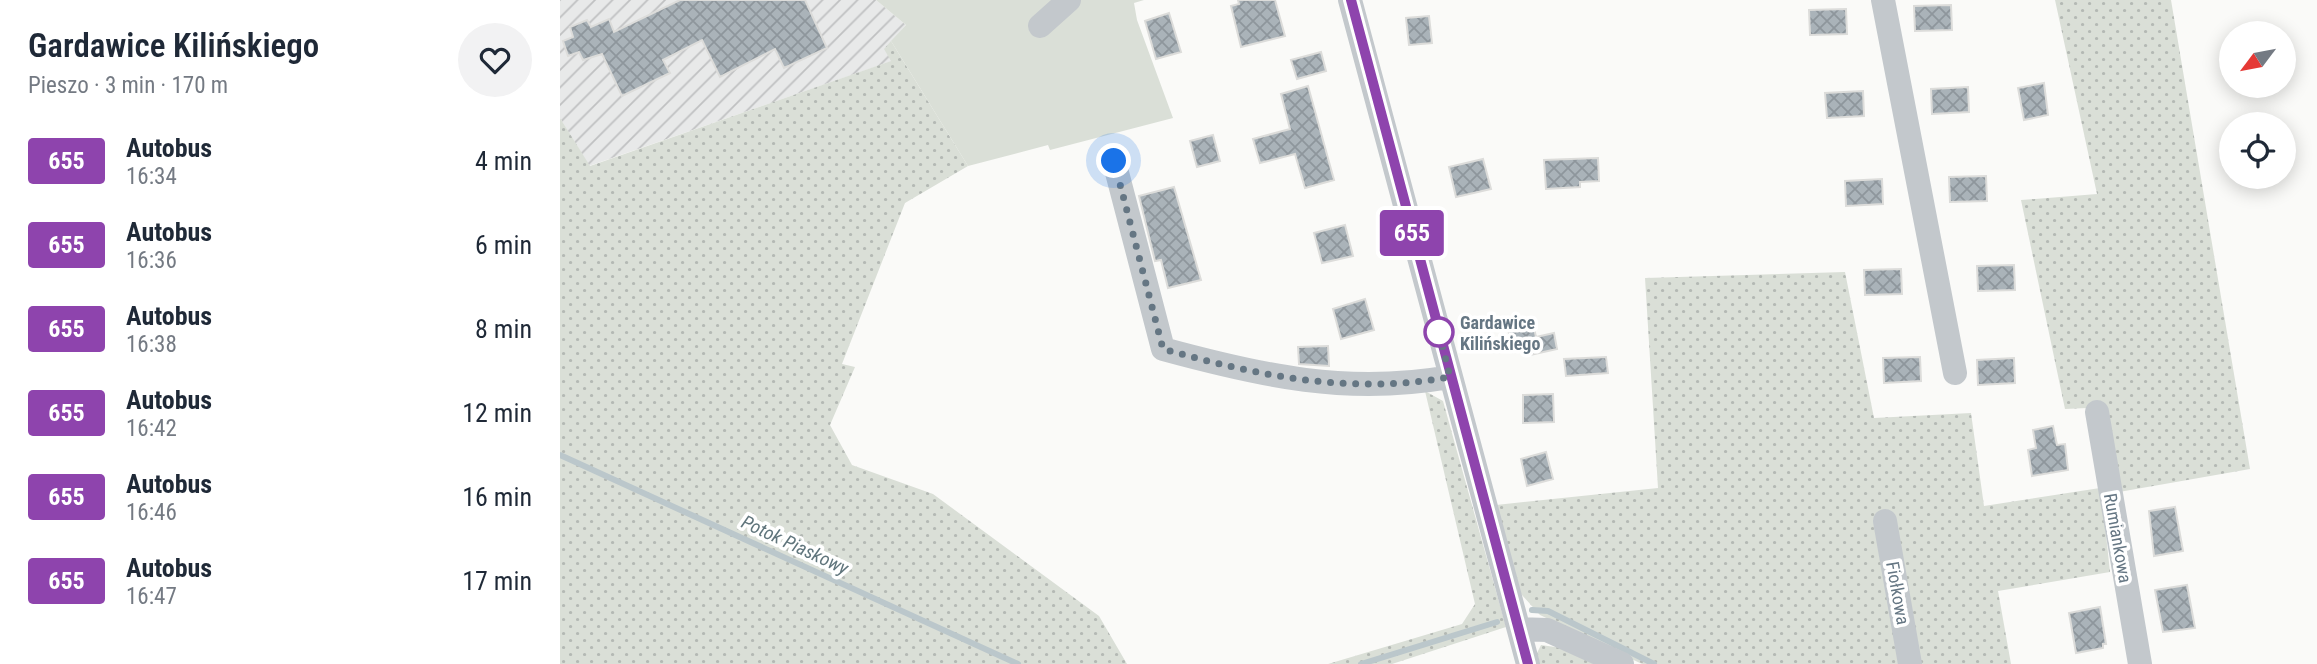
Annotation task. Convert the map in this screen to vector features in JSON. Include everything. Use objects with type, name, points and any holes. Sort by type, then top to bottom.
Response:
[{"type":"street","points":[[1040,26],[1069,0]]},
{"type":"street","points":[[1350,0],[1528,664]]},
{"type":"street","points":[[1883,0],[1955,373]]},
{"type":"street","points":[[1114,161],[1163,349],[1233,368],[1314,383],[1413,384],[1450,377]]},
{"type":"street","name":"Rumiankowa","points":[[2097,412],[2140,664]]},
{"type":"street","name":"Fiołkowa","points":[[1885,521],[1910,664]]},
{"type":"street","points":[[1518,629],[1547,630],[1622,664]]},
{"type":"shaded area","points":[[560,0],[876,0],[906,25],[885,49],[892,61],[589,166],[560,118]]},
{"type":"shaded area","points":[[876,0],[1144,0],[1134,3],[1137,20],[1173,118],[1050,150],[1048,145],[968,166],[891,41],[906,25]]},
{"type":"shaded area","points":[[2055,0],[2171,0],[2250,469],[2119,492],[2101,488],[2110,572],[1998,591],[2011,664],[1642,664],[1540,615],[1521,594],[1496,505],[1658,488],[1645,278],[1845,272],[1874,418],[1971,413],[1984,506],[2100,488],[2087,408],[2065,409],[2021,200],[2097,194]]},
{"type":"shaded area","points":[[891,41],[968,166],[905,203],[842,364],[855,367],[830,425],[852,465],[933,494],[1099,616],[1127,664],[560,664],[560,118],[590,166],[891,61],[884,49]]},
{"type":"shaded area","points":[[1425,391],[1443,401],[1506,627],[1392,664],[1328,664],[1462,624],[1475,604]]},
{"type":"shaded area","points":[[1541,645],[1562,648],[1594,664],[1540,664],[1537,653]]},
{"type":"building","points":[[680,0],[805,0],[827,48],[784,68],[775,49],[720,77],[702,40],[663,60],[670,73],[622,96],[602,54],[583,60],[579,52],[568,56],[563,41],[573,37],[570,27],[587,20],[591,27],[609,19],[614,32]]},
{"type":"building","points":[[1238,0],[1275,0],[1285,36],[1241,47],[1231,6],[1239,4]]},
{"type":"building","points":[[1951,5],[1952,30],[1915,31],[1914,6]]},
{"type":"building","points":[[1846,9],[1847,34],[1810,35],[1809,10]]},
{"type":"building","points":[[1169,13],[1181,52],[1156,59],[1145,21]]},
{"type":"building","points":[[1429,16],[1432,43],[1409,45],[1406,18]]},
{"type":"building","points":[[1321,52],[1326,71],[1297,79],[1291,60]]},
{"type":"building","points":[[2044,83],[2048,115],[2024,120],[2018,88]]},
{"type":"building","points":[[1308,86],[1334,180],[1305,188],[1295,154],[1260,163],[1253,139],[1290,129],[1281,94]]},
{"type":"building","points":[[1968,87],[1969,112],[1932,114],[1931,89]]},
{"type":"building","points":[[1863,91],[1864,116],[1827,118],[1825,93]]},
{"type":"building","points":[[1213,135],[1220,161],[1197,167],[1190,141]]},
{"type":"building","points":[[1598,158],[1599,181],[1580,182],[1580,187],[1546,189],[1544,160]]},
{"type":"building","points":[[1483,159],[1491,189],[1456,197],[1449,167]]},
{"type":"building","points":[[1986,176],[1987,201],[1950,202],[1949,177]]},
{"type":"building","points":[[1882,179],[1883,204],[1846,206],[1845,181]]},
{"type":"building","points":[[1174,187],[1201,280],[1168,288],[1161,260],[1155,261],[1139,196]]},
{"type":"building","points":[[1345,225],[1353,256],[1322,263],[1314,233]]},
{"type":"building","points":[[2014,265],[2015,290],[1978,291],[1977,266]]},
{"type":"building","points":[[1901,269],[1902,294],[1865,295],[1864,270]]},
{"type":"building","points":[[1365,299],[1374,330],[1341,339],[1333,309]]},
{"type":"building","points":[[1532,319],[1536,337],[1554,333],[1557,349],[1530,355],[1529,348],[1513,352],[1507,324]]},
{"type":"building","points":[[1328,346],[1329,366],[1299,364],[1298,347]]},
{"type":"building","points":[[1606,357],[1608,373],[1566,376],[1564,359]]},
{"type":"building","points":[[1920,357],[1921,381],[1884,383],[1883,358]]},
{"type":"building","points":[[2014,358],[2015,383],[1978,385],[1977,360]]},
{"type":"building","points":[[1553,394],[1554,422],[1523,423],[1523,395]]},
{"type":"building","points":[[2053,426],[2057,445],[2065,444],[2068,470],[2032,476],[2028,450],[2036,448],[2033,430]]},
{"type":"building","points":[[1546,452],[1553,479],[1527,486],[1521,459]]},
{"type":"building","points":[[2175,507],[2183,551],[2154,556],[2149,511]]},
{"type":"building","points":[[2187,585],[2195,628],[2163,632],[2155,590]]},
{"type":"building","points":[[2100,607],[2106,644],[2103,644],[2103,648],[2076,653],[2069,613]]},
{"type":"waterway","name":"Potok Piaskowy","points":[[560,455],[1018,664]]},
{"type":"waterway","name":"Potok Piaskowy","points":[[1532,610],[1548,611],[1654,664]]},
{"type":"waterway","name":"Potok Piaskowy","points":[[1361,664],[1497,622]]},
{"type":"bus line","name":"655","points":[[1351,0],[1360,43],[1528,664]]},
{"type":"place","name":"Gardawice Kilińskiego","points":[[1439,332]]},
{"type":"route","points":[[1114,161],[1163,349],[1233,368],[1314,383],[1413,384],[1450,377],[1439,332]]}]
